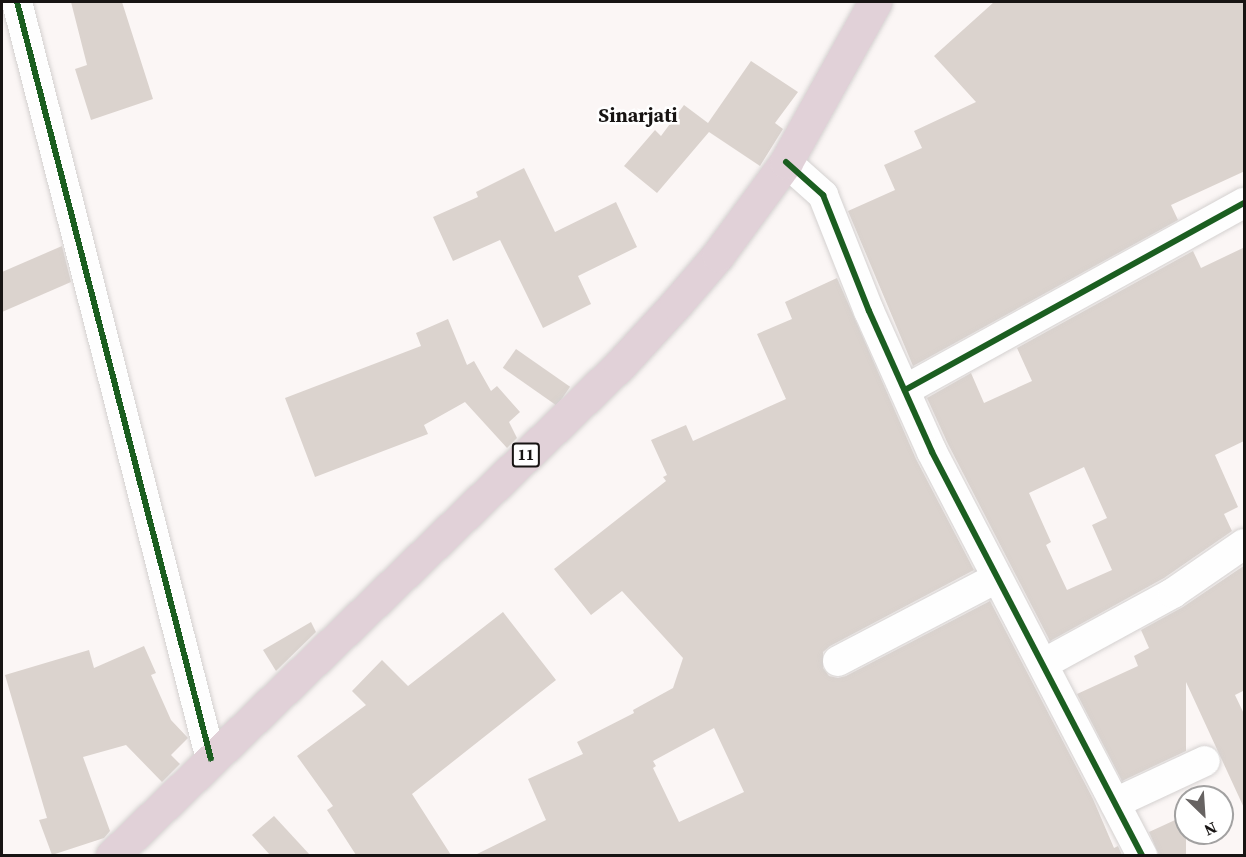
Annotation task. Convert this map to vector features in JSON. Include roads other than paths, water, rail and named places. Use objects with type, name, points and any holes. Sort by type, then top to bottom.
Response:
[{"type":"highway","name":"11","points":[[112,855],[620,365],[718,255],[786,162],[875,2]]},
{"type":"street","points":[[17,2],[211,759]]},
{"type":"street","points":[[786,162],[823,195],[869,311],[932,452],[1142,855]]},
{"type":"street","points":[[905,390],[1245,203]]},
{"type":"street","points":[[1043,664],[1173,593],[1245,544]]},
{"type":"street","points":[[838,661],[997,578]]},
{"type":"street","points":[[1115,803],[1205,761]]},
{"type":"district","name":"Sinarjati","points":[[638,115]]}]
